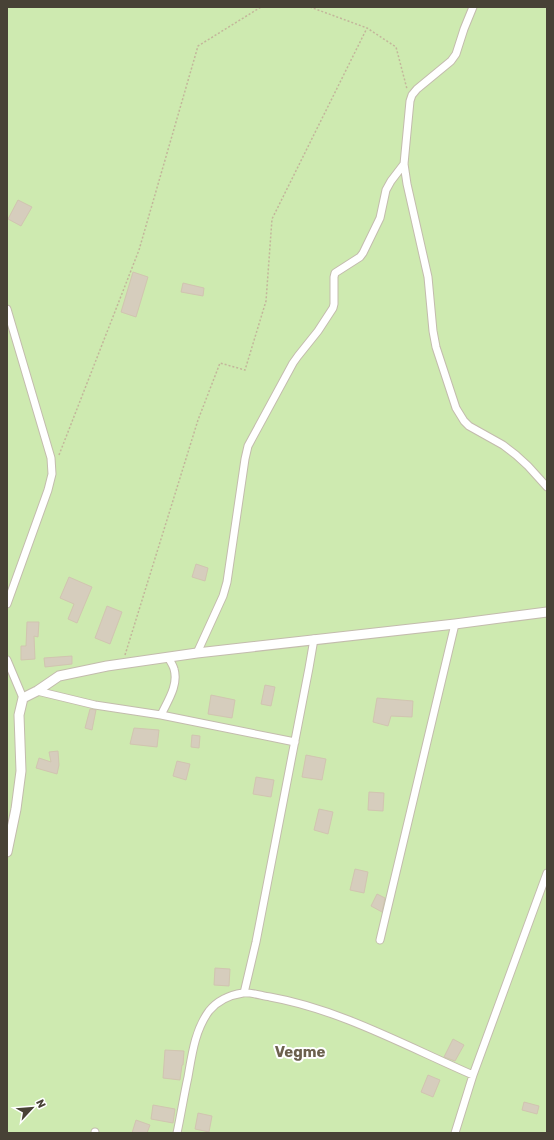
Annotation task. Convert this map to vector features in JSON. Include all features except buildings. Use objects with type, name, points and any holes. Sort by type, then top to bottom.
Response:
[{"type":"street","points":[[474,7],[464,29],[456,54],[412,95],[410,101],[404,164],[409,195],[428,277],[436,347],[456,408],[469,426],[503,445],[516,455],[547,487]]},
{"type":"street","points":[[197,654],[223,596],[227,582],[248,446],[293,363],[334,308],[335,273],[360,257],[363,253],[380,218],[386,190],[404,164]]},
{"type":"street","points":[[7,309],[51,458],[52,474],[48,490],[7,604]]},
{"type":"street","points":[[23,698],[37,691],[59,676],[122,664],[314,639],[455,624],[547,612]]},
{"type":"street","points":[[380,940],[455,624]]},
{"type":"street","points":[[244,993],[258,934],[314,639]]},
{"type":"street","points":[[161,715],[174,687],[175,679],[174,670],[168,658]]},
{"type":"street","points":[[7,660],[23,698],[19,715],[21,771],[16,809],[7,852]]},
{"type":"street","points":[[37,691],[96,705],[161,715],[295,742]]},
{"type":"street","points":[[455,1133],[473,1075],[547,873]]},
{"type":"street","points":[[177,1133],[195,1040],[201,1022],[218,1002],[244,993],[308,1006],[351,1021],[473,1075]]},
{"type":"path","points":[[58,459],[138,250],[198,46],[261,7]]},
{"type":"path","points":[[310,7],[367,28],[396,47],[410,101]]},
{"type":"path","points":[[122,664],[198,420],[220,363],[245,370],[266,301],[272,219],[367,28]]},
{"type":"green space","points":[[7,7],[547,7],[547,1133],[7,1133]]},
{"type":"district","name":"Vegme","points":[[300,1052]]}]
